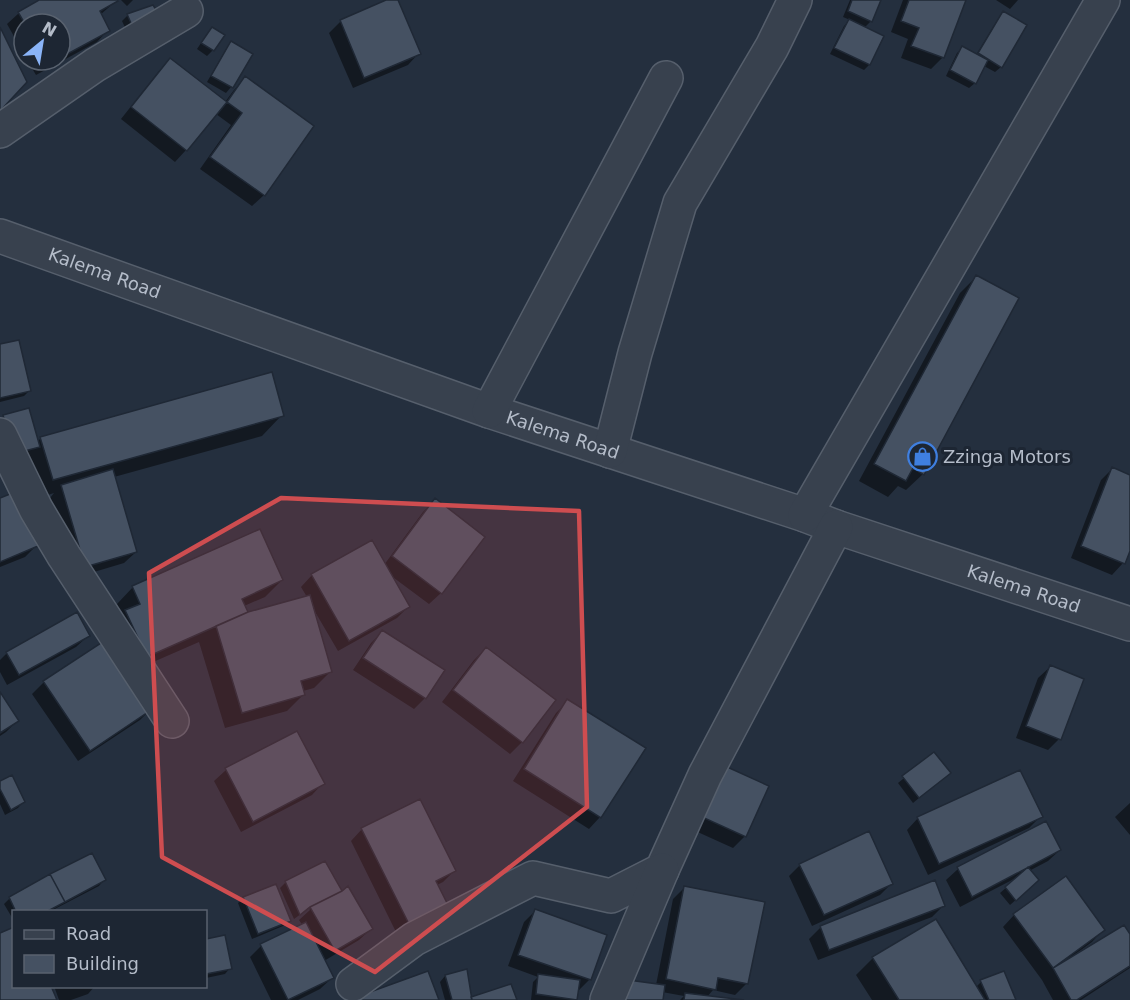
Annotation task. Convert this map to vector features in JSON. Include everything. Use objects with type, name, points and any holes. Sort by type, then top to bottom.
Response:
[{"type":"street","points":[[610,451],[635,353],[680,203],[772,47],[795,0]]},
{"type":"street","points":[[805,515],[1103,0]]},
{"type":"street","points":[[0,131],[95,65],[186,11]]},
{"type":"street","points":[[489,411],[666,78]]},
{"type":"street","name":"Kalema Road","points":[[0,236],[489,411],[1130,624]]},
{"type":"street","points":[[0,435],[36,509],[64,556],[172,721]]},
{"type":"street","points":[[607,1000],[705,775],[836,527]]},
{"type":"street","points":[[353,984],[414,939],[533,878],[611,896],[662,870]]},
{"type":"highlighted area","points":[[281,498],[579,511],[587,807],[375,972],[162,857],[149,573]]},
{"type":"building","points":[[39,0],[118,1],[100,11],[110,31],[72,52],[72,12],[18,12]]},
{"type":"building","points":[[386,0],[398,0],[421,54],[364,78],[340,20]]},
{"type":"building","points":[[852,0],[881,0],[872,22],[848,11]]},
{"type":"building","points":[[909,0],[966,0],[944,58],[911,46],[919,28],[901,21]]},
{"type":"building","points":[[153,5],[160,16],[134,30],[127,14]]},
{"type":"building","points":[[1003,11],[1027,25],[1002,68],[978,53]]},
{"type":"building","points":[[849,19],[884,36],[870,65],[834,48]]},
{"type":"building","points":[[0,27],[12,51],[12,72],[22,72],[27,82],[0,111]]},
{"type":"building","points":[[212,27],[225,35],[214,51],[201,43]]},
{"type":"building","points":[[231,41],[253,54],[233,88],[211,76]]},
{"type":"building","points":[[962,46],[988,60],[976,84],[950,70]]},
{"type":"building","points":[[170,58],[227,102],[187,151],[131,107]]},
{"type":"building","points":[[245,76],[314,126],[265,196],[210,157],[242,113],[227,102]]},
{"type":"building","points":[[976,275],[1019,298],[924,475],[913,468],[906,481],[874,464]]},
{"type":"building","points":[[19,340],[31,391],[0,398],[0,344]]},
{"type":"building","points":[[272,372],[284,416],[53,480],[40,437]]},
{"type":"building","points":[[29,408],[40,447],[13,454],[3,415]]},
{"type":"building","points":[[1112,467],[1130,475],[1130,551],[1125,564],[1081,546]]},
{"type":"building","points":[[113,469],[137,552],[85,567],[61,485]]},
{"type":"building","points":[[15,492],[38,546],[0,562],[0,498]]},
{"type":"building","points":[[435,498],[485,537],[442,594],[392,556]]},
{"type":"building","points":[[260,529],[283,580],[242,599],[248,612],[147,657],[125,610],[140,604],[132,586]]},
{"type":"building","points":[[372,540],[410,607],[349,641],[311,574]]},
{"type":"building","points":[[310,595],[332,672],[301,681],[305,695],[242,713],[216,626],[248,612]]},
{"type":"building","points":[[77,612],[90,636],[19,675],[6,652]]},
{"type":"building","points":[[382,630],[445,670],[426,699],[363,658]]},
{"type":"building","points":[[107,639],[154,708],[90,751],[43,681]]},
{"type":"building","points":[[486,647],[556,700],[523,743],[453,690]]},
{"type":"building","points":[[1050,665],[1084,679],[1061,740],[1026,726]]},
{"type":"building","points":[[0,692],[19,721],[0,733]]},
{"type":"building","points":[[567,699],[646,748],[601,818],[524,769]]},
{"type":"building","points":[[297,731],[325,784],[253,822],[225,768]]},
{"type":"building","points":[[934,752],[951,773],[919,798],[902,776]]},
{"type":"building","points":[[725,766],[769,786],[746,837],[702,817]]},
{"type":"building","points":[[1020,770],[1043,817],[939,864],[917,817]]},
{"type":"building","points":[[12,775],[25,802],[11,810],[0,789],[0,781]]},
{"type":"building","points":[[420,799],[456,871],[436,881],[448,905],[409,924],[361,828]]},
{"type":"building","points":[[1046,821],[1061,850],[972,897],[957,867]]},
{"type":"building","points":[[869,831],[893,884],[824,915],[799,864]]},
{"type":"building","points":[[92,853],[106,880],[65,902],[50,874]]},
{"type":"building","points":[[325,861],[342,891],[310,907],[300,915],[285,881]]},
{"type":"building","points":[[1028,867],[1039,880],[1016,901],[1005,887]]},
{"type":"building","points":[[50,874],[65,902],[50,910],[15,910],[9,897]]},
{"type":"building","points":[[1066,876],[1105,930],[1053,968],[1013,914]]},
{"type":"building","points":[[935,880],[945,906],[829,950],[820,926]]},
{"type":"building","points":[[276,884],[291,921],[258,934],[243,897]]},
{"type":"building","points":[[348,886],[373,929],[335,951],[310,907]]},
{"type":"building","points":[[684,886],[765,902],[748,984],[718,978],[716,990],[666,979]]},
{"type":"building","points":[[535,909],[607,935],[591,980],[518,955]]},
{"type":"building","points":[[936,919],[985,1000],[899,1000],[872,957]]},
{"type":"building","points":[[306,922],[334,978],[288,1000],[260,944]]},
{"type":"building","points":[[1124,925],[1130,934],[1130,966],[1077,1000],[1071,1000],[1053,968]]},
{"type":"building","points":[[12,928],[12,988],[52,988],[57,1000],[0,1000],[0,933]]},
{"type":"building","points":[[225,935],[232,969],[207,974],[207,939]]},
{"type":"building","points":[[467,969],[472,1000],[452,1000],[445,975]]},
{"type":"building","points":[[428,971],[439,1000],[348,1000]]},
{"type":"building","points":[[1004,971],[1016,1000],[989,1000],[980,980]]},
{"type":"building","points":[[538,974],[580,980],[577,1000],[536,994]]},
{"type":"building","points":[[628,980],[665,985],[663,1000],[626,1000]]},
{"type":"building","points":[[511,984],[517,1000],[472,1000],[471,997]]},
{"type":"building","points":[[685,993],[744,1000],[684,1000]]},
{"type":"place","name":"Zzinga Motors","points":[[922,457]]}]
